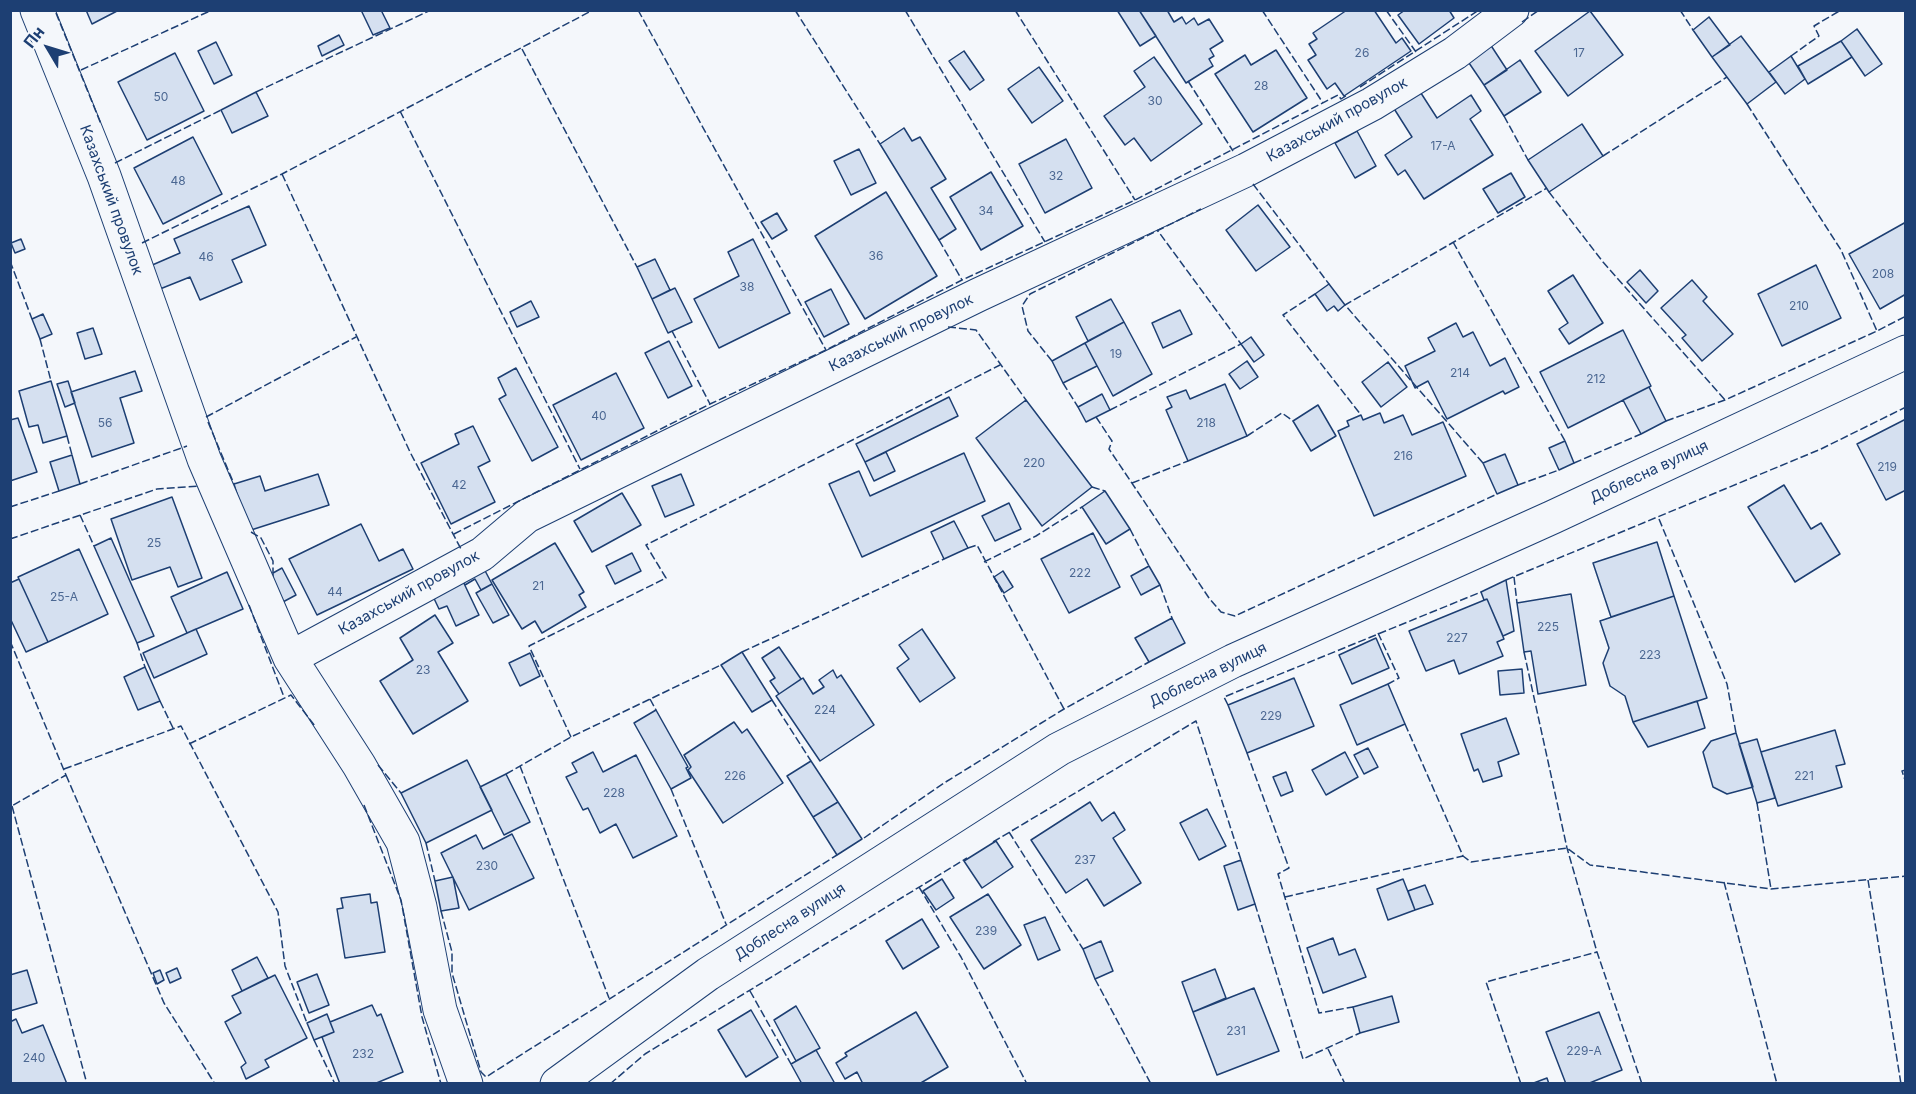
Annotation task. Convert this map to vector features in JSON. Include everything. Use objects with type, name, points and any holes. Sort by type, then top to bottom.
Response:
[{"type":"street","name":"Казахський провулок","points":[[37,10],[104,176],[204,459],[290,658],[359,765],[403,842],[420,907],[440,1010],[466,1083]]},
{"type":"street","name":"Казахський провулок","points":[[290,658],[483,554],[527,516],[978,295],[1246,170],[1372,104],[1455,53],[1512,10]]},
{"type":"street","name":"Доблесна вулиця","points":[[557,1083],[708,974],[1059,749],[1233,661],[1563,512],[1905,352]]},
{"type":"building","points":[[86,10],[119,10],[92,24]]},
{"type":"building","points":[[361,10],[381,10],[390,28],[373,35]]},
{"type":"building","points":[[1117,10],[1139,10],[1156,36],[1140,46]]},
{"type":"building","points":[[1139,10],[1167,10],[1174,22],[1182,17],[1186,24],[1194,18],[1198,25],[1209,19],[1223,41],[1210,49],[1214,56],[1209,59],[1213,66],[1186,83]]},
{"type":"building","points":[[1347,10],[1374,10],[1396,43],[1402,38],[1411,51],[1344,96],[1335,83],[1327,89],[1308,60],[1316,55],[1309,44],[1317,39],[1313,33]]},
{"type":"building","points":[[1405,10],[1449,10],[1454,18],[1419,44],[1398,15]]},
{"type":"building","points":[[1590,11],[1623,55],[1568,96],[1535,51]]},
{"type":"building","points":[[1709,17],[1730,45],[1712,57],[1693,30]]},
{"type":"building","points":[[1857,29],[1882,64],[1865,76],[1841,41]]},
{"type":"building","points":[[339,35],[344,45],[322,56],[318,46]]},
{"type":"building","points":[[1741,36],[1776,82],[1747,104],[1712,57]]},
{"type":"building","points":[[1841,41],[1852,57],[1808,84],[1798,66]]},
{"type":"building","points":[[216,42],[232,75],[214,84],[198,51]]},
{"type":"building","points":[[1490,44],[1507,70],[1484,85],[1467,60]]},
{"type":"building","points":[[1276,50],[1307,98],[1253,132],[1215,74],[1245,55],[1251,65]]},
{"type":"building","points":[[964,51],[984,80],[970,90],[949,61]]},
{"type":"building","points":[[175,53],[204,111],[147,140],[118,82]]},
{"type":"building","points":[[1791,56],[1805,79],[1785,94],[1769,72]]},
{"type":"building","points":[[1154,57],[1202,124],[1151,161],[1134,138],[1125,145],[1104,116],[1145,87],[1134,71]]},
{"type":"building","points":[[1520,60],[1541,92],[1504,116],[1484,85]]},
{"type":"building","points":[[1039,67],[1063,101],[1032,123],[1008,89]]},
{"type":"building","points":[[1419,90],[1437,118],[1471,95],[1481,111],[1470,119],[1493,155],[1424,199],[1405,170],[1398,175],[1385,155],[1412,137],[1393,107]]},
{"type":"building","points":[[256,92],[268,116],[232,133],[221,110]]},
{"type":"building","points":[[1582,124],[1603,156],[1549,192],[1528,160]]},
{"type":"building","points":[[904,128],[912,141],[920,137],[946,179],[931,188],[956,229],[939,240],[880,144]]},
{"type":"building","points":[[1357,131],[1376,166],[1355,178],[1335,143]]},
{"type":"building","points":[[193,137],[222,194],[163,224],[134,168]]},
{"type":"building","points":[[1066,139],[1092,188],[1045,213],[1019,164]]},
{"type":"building","points":[[859,149],[876,183],[851,195],[834,161]]},
{"type":"building","points":[[991,172],[1023,226],[981,250],[950,197]]},
{"type":"building","points":[[1511,173],[1525,197],[1498,213],[1483,189]]},
{"type":"building","points":[[886,192],[937,276],[865,319],[815,236]]},
{"type":"building","points":[[1258,205],[1290,247],[1256,271],[1226,230]]},
{"type":"building","points":[[249,206],[266,245],[232,260],[242,282],[200,300],[190,277],[160,289],[150,266],[180,253],[174,239]]},
{"type":"building","points":[[777,213],[787,230],[772,239],[761,222]]},
{"type":"building","points":[[1906,222],[1906,294],[1880,309],[1849,254]]},
{"type":"building","points":[[21,239],[25,249],[15,253],[11,243]]},
{"type":"building","points":[[753,239],[790,313],[719,348],[694,299],[739,276],[728,252]]},
{"type":"building","points":[[655,259],[670,290],[652,299],[637,267]]},
{"type":"building","points":[[1816,265],[1841,318],[1782,346],[1758,294]]},
{"type":"building","points":[[1640,270],[1658,291],[1646,303],[1627,282]]},
{"type":"building","points":[[1573,275],[1603,323],[1569,344],[1559,329],[1568,323],[1548,291]]},
{"type":"building","points":[[1692,280],[1707,297],[1703,301],[1733,334],[1702,361],[1682,338],[1686,335],[1661,308]]},
{"type":"building","points":[[1329,284],[1345,305],[1338,311],[1334,306],[1327,311],[1315,294]]},
{"type":"building","points":[[675,288],[692,322],[668,333],[652,299]]},
{"type":"building","points":[[831,289],[849,324],[824,337],[805,302]]},
{"type":"building","points":[[1111,299],[1124,322],[1088,341],[1076,317]]},
{"type":"building","points":[[531,301],[539,317],[517,327],[510,312]]},
{"type":"building","points":[[1180,310],[1192,334],[1163,348],[1152,323]]},
{"type":"building","points":[[43,314],[52,334],[40,339],[32,319]]},
{"type":"building","points":[[1124,322],[1152,374],[1113,396],[1085,343]]},
{"type":"building","points":[[1456,323],[1463,337],[1473,332],[1490,366],[1505,358],[1519,387],[1505,394],[1503,391],[1447,419],[1428,381],[1415,388],[1405,366],[1435,351],[1428,338]]},
{"type":"building","points":[[93,328],[102,354],[85,359],[77,333]]},
{"type":"building","points":[[1623,330],[1651,386],[1568,428],[1540,372]]},
{"type":"building","points":[[1251,337],[1264,355],[1254,362],[1241,344]]},
{"type":"building","points":[[669,341],[692,386],[668,398],[645,353]]},
{"type":"building","points":[[1085,343],[1097,366],[1063,383],[1052,361]]},
{"type":"building","points":[[1247,361],[1258,377],[1240,389],[1229,374]]},
{"type":"building","points":[[1388,362],[1407,387],[1381,407],[1362,382]]},
{"type":"building","points":[[516,368],[558,447],[532,461],[499,399],[506,395],[498,378]]},
{"type":"building","points":[[135,371],[142,391],[120,398],[134,443],[92,457],[71,392]]},
{"type":"building","points":[[616,373],[644,428],[581,460],[553,405]]},
{"type":"building","points":[[51,381],[67,436],[43,443],[38,425],[29,427],[19,391]]},
{"type":"building","points":[[68,381],[75,403],[65,407],[57,384]]},
{"type":"building","points":[[1225,384],[1247,436],[1188,461],[1166,410],[1172,407],[1167,397],[1186,390],[1190,399]]},
{"type":"building","points":[[1649,387],[1666,421],[1641,434],[1623,400]]},
{"type":"building","points":[[1102,394],[1110,410],[1086,422],[1078,407]]},
{"type":"building","points":[[949,397],[958,416],[865,462],[856,444]]},
{"type":"building","points":[[1026,400],[1092,487],[1042,526],[976,438]]},
{"type":"building","points":[[1318,405],[1336,436],[1311,451],[1293,421]]},
{"type":"building","points":[[1380,413],[1384,423],[1403,415],[1412,435],[1443,422],[1466,476],[1374,516],[1338,431],[1349,426],[1347,421],[1361,415],[1363,420]]},
{"type":"building","points":[[18,418],[37,472],[10,481],[10,420]]},
{"type":"building","points":[[1906,419],[1906,490],[1886,500],[1857,444]]},
{"type":"building","points":[[473,426],[490,461],[478,467],[495,502],[451,524],[421,463],[459,444],[455,434]]},
{"type":"building","points":[[1565,441],[1574,463],[1559,470],[1549,448]]},
{"type":"building","points":[[886,452],[895,471],[874,481],[865,462]]},
{"type":"building","points":[[964,453],[985,501],[862,557],[829,484],[859,471],[870,496]]},
{"type":"building","points":[[1505,454],[1518,485],[1497,494],[1483,463]]},
{"type":"building","points":[[72,455],[80,484],[59,491],[50,462]]},
{"type":"building","points":[[318,474],[329,505],[248,531],[234,484],[260,476],[265,491]]},
{"type":"building","points":[[681,474],[694,505],[665,517],[652,486]]},
{"type":"building","points":[[1784,485],[1811,529],[1821,523],[1840,554],[1795,582],[1748,507]]},
{"type":"building","points":[[1105,491],[1130,529],[1106,544],[1082,507]]},
{"type":"building","points":[[622,493],[641,525],[592,552],[574,521]]},
{"type":"building","points":[[172,497],[202,578],[178,587],[170,567],[132,580],[111,519]]},
{"type":"building","points":[[1009,503],[1021,529],[995,541],[982,516]]},
{"type":"building","points":[[954,521],[968,548],[944,559],[931,532]]},
{"type":"building","points":[[361,524],[379,561],[403,549],[413,569],[317,615],[289,559]]},
{"type":"building","points":[[1093,533],[1120,587],[1069,613],[1041,559]]},
{"type":"building","points":[[111,538],[154,636],[137,643],[94,546]]},
{"type":"building","points":[[1657,542],[1674,596],[1611,617],[1593,563]]},
{"type":"building","points":[[555,543],[584,592],[579,595],[586,607],[542,633],[535,621],[522,629],[492,580]]},
{"type":"building","points":[[79,549],[108,614],[48,642],[18,577]]},
{"type":"building","points":[[632,553],[641,571],[615,584],[606,566]]},
{"type":"building","points":[[481,563],[492,584],[481,590],[475,579],[465,585],[460,575]]},
{"type":"building","points":[[1149,566],[1160,585],[1141,595],[1131,576]]},
{"type":"building","points":[[282,568],[296,595],[281,603],[273,587],[273,573]]},
{"type":"building","points":[[1003,571],[1013,587],[1004,593],[994,577]]},
{"type":"building","points":[[227,572],[243,609],[187,633],[171,597]]},
{"type":"building","points":[[460,575],[479,615],[456,626],[447,606],[439,609],[430,590]]},
{"type":"building","points":[[19,579],[48,642],[26,652],[10,618],[10,583]]},
{"type":"building","points":[[1506,580],[1514,631],[1503,636],[1487,599],[1484,600],[1481,592]]},
{"type":"building","points":[[492,584],[509,615],[493,623],[476,593]]},
{"type":"building","points":[[1571,594],[1586,685],[1538,694],[1531,651],[1524,652],[1517,603]]},
{"type":"building","points":[[1674,596],[1707,698],[1633,722],[1625,696],[1610,686],[1603,663],[1609,648],[1600,621]]},
{"type":"building","points":[[1487,599],[1504,639],[1497,642],[1503,656],[1459,674],[1454,660],[1426,671],[1409,631]]},
{"type":"building","points":[[435,615],[453,643],[438,652],[468,701],[413,734],[380,681],[413,660],[400,638]]},
{"type":"building","points":[[1172,618],[1185,643],[1149,662],[1135,638]]},
{"type":"building","points":[[196,629],[207,654],[154,678],[143,653]]},
{"type":"building","points":[[922,629],[955,678],[920,702],[897,668],[909,659],[899,645]]},
{"type":"building","points":[[1376,638],[1389,668],[1352,684],[1339,655]]},
{"type":"building","points":[[779,647],[801,679],[779,694],[770,681],[775,678],[762,658]]},
{"type":"building","points":[[742,652],[772,700],[752,712],[721,665]]},
{"type":"building","points":[[530,653],[540,676],[520,686],[509,663]]},
{"type":"building","points":[[145,667],[160,701],[138,710],[124,677]]},
{"type":"building","points":[[1522,669],[1524,693],[1500,695],[1498,671]]},
{"type":"building","points":[[833,670],[837,678],[841,675],[874,725],[820,761],[776,696],[803,678],[813,694],[824,687],[819,680]]},
{"type":"building","points":[[1294,678],[1314,726],[1247,753],[1228,705]]},
{"type":"building","points":[[1388,684],[1405,724],[1357,745],[1340,705]]},
{"type":"building","points":[[1697,701],[1705,728],[1648,747],[1633,722]]},
{"type":"building","points":[[656,710],[688,767],[686,768],[691,778],[671,789],[634,723]]},
{"type":"building","points":[[1506,718],[1519,754],[1498,762],[1502,776],[1483,782],[1478,769],[1474,771],[1461,734]]},
{"type":"building","points":[[734,722],[742,733],[747,729],[783,783],[723,823],[688,770],[691,767],[684,755]]},
{"type":"building","points":[[1835,730],[1845,764],[1836,766],[1842,787],[1778,806],[1761,752]]},
{"type":"building","points":[[1736,733],[1753,787],[1727,794],[1713,787],[1703,752],[1711,741]]},
{"type":"building","points":[[1757,739],[1775,798],[1757,803],[1739,744]]},
{"type":"building","points":[[1368,748],[1378,767],[1364,774],[1354,755]]},
{"type":"building","points":[[593,752],[603,772],[636,755],[677,836],[633,858],[616,824],[600,833],[588,808],[583,810],[566,777],[577,772],[572,763]]},
{"type":"building","points":[[1345,752],[1358,777],[1326,795],[1312,770]]},
{"type":"building","points":[[467,760],[492,810],[426,843],[401,793]]},
{"type":"building","points":[[811,761],[838,802],[813,817],[787,776]]},
{"type":"building","points":[[1286,772],[1293,791],[1281,796],[1273,777]]},
{"type":"building","points":[[506,774],[530,822],[504,835],[480,787]]},
{"type":"building","points":[[838,802],[862,839],[837,855],[813,817]]},
{"type":"building","points":[[1090,802],[1102,821],[1114,812],[1125,830],[1113,838],[1141,883],[1104,906],[1087,879],[1066,893],[1031,840]]},
{"type":"building","points":[[1207,809],[1226,846],[1199,860],[1180,823]]},
{"type":"building","points":[[512,834],[534,878],[469,910],[441,853],[476,835],[483,849]]},
{"type":"building","points":[[996,841],[1013,867],[982,888],[964,861]]},
{"type":"building","points":[[1241,860],[1255,904],[1238,910],[1224,866]]},
{"type":"building","points":[[453,877],[459,908],[441,911],[435,881]]},
{"type":"building","points":[[942,879],[954,898],[936,910],[923,891]]},
{"type":"building","points":[[1403,879],[1415,910],[1388,920],[1377,889]]},
{"type":"building","points":[[1425,885],[1433,904],[1415,910],[1408,891]]},
{"type":"building","points":[[370,894],[371,903],[377,902],[385,952],[345,958],[337,909],[343,908],[341,898]]},
{"type":"building","points":[[988,894],[1021,945],[984,969],[950,917]]},
{"type":"building","points":[[1045,917],[1060,950],[1038,960],[1024,925]]},
{"type":"building","points":[[922,919],[939,947],[903,969],[886,941]]},
{"type":"building","points":[[1333,938],[1339,955],[1355,949],[1366,977],[1323,993],[1307,948]]},
{"type":"building","points":[[1101,941],[1113,971],[1095,979],[1083,949]]},
{"type":"building","points":[[257,957],[268,978],[242,991],[232,970]]},
{"type":"building","points":[[177,968],[181,978],[170,983],[166,973]]},
{"type":"building","points":[[1215,969],[1226,998],[1193,1012],[1182,982]]},
{"type":"building","points":[[27,970],[37,1003],[10,1011],[10,975]]},
{"type":"building","points":[[160,970],[164,980],[157,984],[153,973]]},
{"type":"building","points":[[317,974],[329,1005],[309,1013],[297,982]]},
{"type":"building","points":[[275,975],[307,1038],[265,1060],[269,1067],[246,1079],[241,1067],[246,1063],[225,1022],[241,1013],[232,996]]},
{"type":"building","points":[[1254,988],[1279,1051],[1217,1075],[1193,1012]]},
{"type":"building","points":[[1392,996],[1399,1022],[1360,1033],[1353,1007]]},
{"type":"building","points":[[372,1005],[377,1016],[381,1014],[403,1072],[374,1084],[340,1084],[322,1037],[334,1032],[330,1022]]},
{"type":"building","points":[[796,1006],[820,1048],[796,1061],[774,1020]]},
{"type":"building","points":[[751,1010],[778,1057],[746,1077],[718,1030]]},
{"type":"building","points":[[916,1012],[948,1067],[919,1084],[863,1084],[857,1072],[845,1079],[836,1063],[847,1056],[845,1053]]},
{"type":"building","points":[[1599,1012],[1622,1070],[1587,1084],[1566,1084],[1546,1032]]},
{"type":"building","points":[[327,1014],[334,1032],[314,1040],[307,1023]]},
{"type":"building","points":[[16,1019],[22,1033],[43,1025],[67,1084],[10,1084],[10,1022]]},
{"type":"building","points":[[816,1050],[834,1082],[831,1084],[802,1084],[791,1064]]},
{"type":"building","points":[[1547,1078],[1549,1084],[1531,1084]]},
{"type":"fence","points":[[81,70],[212,10]]},
{"type":"fence","points":[[256,92],[431,10]]},
{"type":"fence","points":[[142,243],[282,174],[593,10]]},
{"type":"fence","points":[[638,10],[826,350]]},
{"type":"fence","points":[[795,10],[880,144]]},
{"type":"fence","points":[[905,10],[1045,242]]},
{"type":"fence","points":[[1015,10],[1135,200]]},
{"type":"fence","points":[[1262,10],[1323,103]]},
{"type":"fence","points":[[1386,10],[1416,52]]},
{"type":"fence","points":[[1360,87],[1479,10]]},
{"type":"fence","points":[[1522,22],[1539,10]]},
{"type":"fence","points":[[1680,10],[1693,30]]},
{"type":"fence","points":[[1791,56],[1819,36],[1814,26],[1841,10]]},
{"type":"fence","points":[[56,13],[101,124]]},
{"type":"fence","points":[[522,49],[637,267]]},
{"type":"fence","points":[[1603,156],[1727,77]]},
{"type":"fence","points":[[1188,81],[1233,151]]},
{"type":"fence","points":[[454,534],[962,280],[1135,200],[1338,95],[1341,99],[1347,95]]},
{"type":"fence","points":[[1747,104],[1841,250],[1877,331]]},
{"type":"fence","points":[[115,163],[221,110]]},
{"type":"fence","points":[[400,111],[580,469]]},
{"type":"fence","points":[[1504,116],[1528,160]]},
{"type":"fence","points":[[282,174],[410,452],[462,551]]},
{"type":"fence","points":[[1253,184],[1329,284]]},
{"type":"fence","points":[[1483,463],[1345,305],[1547,188]]},
{"type":"fence","points":[[1549,192],[1603,262],[1725,400]]},
{"type":"fence","points":[[1052,361],[1028,331],[1022,306],[1030,294],[1201,209]]},
{"type":"fence","points":[[1110,410],[1241,344],[1158,231]]},
{"type":"fence","points":[[939,240],[962,280]]},
{"type":"fence","points":[[1453,242],[1565,441]]},
{"type":"fence","points":[[10,261],[32,319]]},
{"type":"fence","points":[[1315,294],[1283,315],[1361,415]]},
{"type":"fence","points":[[1666,421],[1725,400],[1906,316]]},
{"type":"fence","points":[[948,327],[976,330],[1026,400]]},
{"type":"fence","points":[[672,331],[710,404]]},
{"type":"fence","points":[[206,417],[356,337]]},
{"type":"fence","points":[[40,339],[51,381]]},
{"type":"fence","points":[[571,737],[529,646],[666,578],[646,545],[1000,365]]},
{"type":"fence","points":[[1063,383],[1078,407]]},
{"type":"fence","points":[[1506,580],[1821,449],[1906,407]]},
{"type":"fence","points":[[1247,436],[1282,413],[1293,421]]},
{"type":"fence","points":[[1096,417],[1112,441],[1109,449],[1209,598],[1221,612],[1235,616],[1497,494]]},
{"type":"fence","points":[[208,422],[234,484]]},
{"type":"fence","points":[[1574,463],[1641,434]]},
{"type":"fence","points":[[67,436],[72,455]]},
{"type":"fence","points":[[80,484],[187,446]]},
{"type":"fence","points":[[1132,483],[1188,461]]},
{"type":"fence","points":[[1518,485],[1559,470]]},
{"type":"fence","points":[[10,539],[157,489],[199,486]]},
{"type":"fence","points":[[1092,487],[1105,491]]},
{"type":"fence","points":[[10,507],[59,491]]},
{"type":"fence","points":[[984,562],[1036,536],[1082,507]]},
{"type":"fence","points":[[80,515],[94,546]]},
{"type":"fence","points":[[1659,519],[1727,684],[1736,733]]},
{"type":"fence","points":[[1130,529],[1149,566]]},
{"type":"fence","points":[[251,532],[261,538],[273,561],[273,573]]},
{"type":"fence","points":[[968,548],[977,545],[1064,709]]},
{"type":"fence","points":[[742,652],[944,559]]},
{"type":"fence","points":[[1514,577],[1517,603]]},
{"type":"fence","points":[[1160,585],[1172,618]]},
{"type":"fence","points":[[1228,705],[1224,697],[1481,592]]},
{"type":"fence","points":[[249,605],[284,697]]},
{"type":"fence","points":[[1378,633],[1399,678],[1388,684]]},
{"type":"fence","points":[[10,641],[66,775],[10,807]]},
{"type":"fence","points":[[137,643],[145,667]]},
{"type":"fence","points":[[1524,652],[1567,848],[1597,952],[1642,1084]]},
{"type":"fence","points":[[864,838],[944,783],[1064,709],[1149,662]]},
{"type":"fence","points":[[506,774],[571,737],[721,665]]},
{"type":"fence","points":[[189,744],[291,695],[315,726]]},
{"type":"fence","points":[[650,699],[656,710]]},
{"type":"fence","points":[[772,700],[811,761]]},
{"type":"fence","points":[[160,701],[174,730]]},
{"type":"fence","points":[[993,842],[1196,721],[1241,860]]},
{"type":"fence","points":[[1405,724],[1463,856],[1471,862],[1567,848],[1590,865],[1771,889],[1906,876]]},
{"type":"fence","points":[[64,769],[181,726],[278,912],[285,966],[307,1023]]},
{"type":"fence","points":[[1247,753],[1289,868],[1278,874],[1319,1013],[1353,1007]]},
{"type":"fence","points":[[378,765],[401,793]]},
{"type":"fence","points":[[520,766],[609,998]]},
{"type":"fence","points":[[1906,770],[1902,771],[1906,783]]},
{"type":"fence","points":[[66,775],[164,1003],[215,1084]]},
{"type":"fence","points":[[671,789],[726,924]]},
{"type":"fence","points":[[1757,803],[1771,889]]},
{"type":"fence","points":[[364,805],[401,900],[422,1017],[441,1084]]},
{"type":"fence","points":[[12,806],[87,1084]]},
{"type":"fence","points":[[1009,832],[1083,949]]},
{"type":"fence","points":[[426,843],[435,881]]},
{"type":"fence","points":[[441,911],[452,952],[452,973],[481,1072],[486,1077],[837,855]]},
{"type":"fence","points":[[1285,897],[1463,856]]},
{"type":"fence","points":[[610,1084],[645,1054],[967,858]]},
{"type":"fence","points":[[1868,880],[1901,1084]]},
{"type":"fence","points":[[1724,882],[1777,1084]]},
{"type":"fence","points":[[919,887],[961,957],[1027,1084]]},
{"type":"fence","points":[[1255,904],[1303,1059],[1360,1033]]},
{"type":"fence","points":[[1521,1084],[1486,982],[1597,952]]},
{"type":"fence","points":[[1095,979],[1151,1084]]},
{"type":"fence","points":[[750,991],[791,1064]]},
{"type":"fence","points":[[314,1040],[335,1084]]},
{"type":"fence","points":[[1328,1049],[1345,1084]]}]
